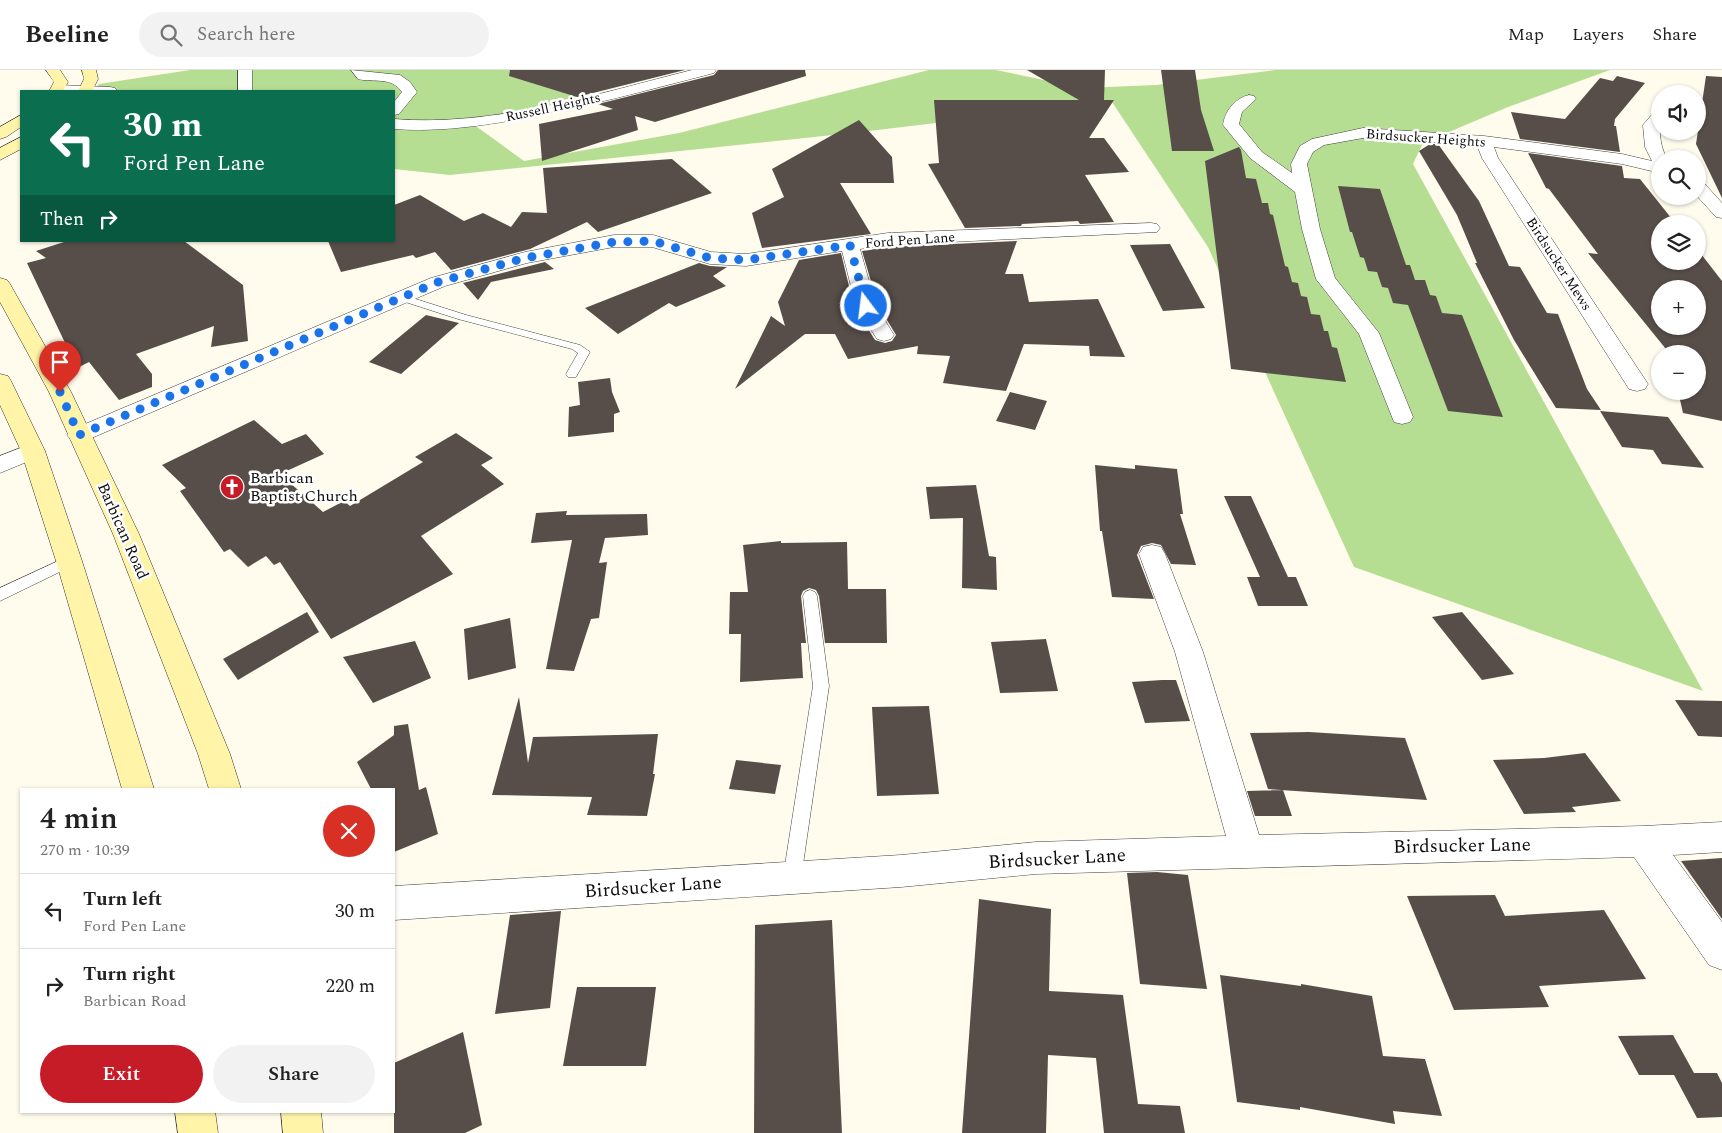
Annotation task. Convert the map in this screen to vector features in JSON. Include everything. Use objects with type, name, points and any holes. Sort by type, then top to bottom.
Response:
[{"type":"main road","points":[[53,70],[60,82],[57,90]]},
{"type":"main road","points":[[86,90],[91,80],[89,70]]},
{"type":"main road","points":[[0,134],[20,121]]},
{"type":"main road","points":[[0,155],[20,143]]},
{"type":"main road","name":"Barbican Road","points":[[0,284],[60,392],[126,534],[214,754],[225,788]]},
{"type":"main road","points":[[0,381],[33,451],[69,561],[138,788]]},
{"type":"main road","points":[[195,1113],[198,1133]]},
{"type":"main road","points":[[301,1113],[303,1133]]},
{"type":"street","points":[[245,70],[245,90]]},
{"type":"street","points":[[358,70],[363,76],[392,77],[406,84],[410,92],[395,110]]},
{"type":"street","name":"Russell Heights","points":[[395,124],[415,126],[457,125],[544,111],[710,70]]},
{"type":"street","points":[[57,90],[86,90]]},
{"type":"street","points":[[1249,99],[1239,105],[1232,114],[1231,124],[1256,155],[1303,189]]},
{"type":"street","name":"Birdsucker Heights","points":[[1402,416],[1369,333],[1326,278],[1311,229],[1299,164],[1306,150],[1318,142],[1363,133],[1394,134],[1484,141],[1622,159],[1651,166]]},
{"type":"street","name":"Birdsucker Mews","points":[[1484,141],[1490,158],[1637,384]]},
{"type":"street","points":[[1706,196],[1722,213]]},
{"type":"street","name":"Ford Pen Lane","points":[[79,435],[400,297],[438,282],[525,258],[614,242],[653,241],[710,258],[746,260],[888,240],[1151,228]]},
{"type":"street","points":[[850,245],[866,306],[884,335]]},
{"type":"street","points":[[0,465],[33,451]]},
{"type":"street","points":[[1152,554],[1189,652],[1248,850]]},
{"type":"street","name":"Birdsucker Lane","points":[[395,903],[901,871],[1036,858],[1248,850],[1643,842],[1722,837]]},
{"type":"street","points":[[1643,842],[1722,952]]},
{"type":"lane","points":[[400,297],[462,317],[576,347],[584,352],[572,374]]},
{"type":"lane","points":[[0,595],[69,561]]},
{"type":"lane","points":[[792,878],[821,686],[810,596]]},
{"type":"green space","points":[[190,70],[676,70],[473,124],[524,161],[679,133],[929,70],[996,70],[1083,88],[1156,85],[1275,70],[1610,70],[1508,107],[1423,143],[1413,164],[1703,691],[1354,567],[1208,247],[1112,102],[852,133],[450,175],[395,169],[395,90],[93,90],[99,84]]},
{"type":"building","points":[[510,70],[685,70],[577,97],[509,76]]},
{"type":"building","points":[[718,70],[805,70],[806,76],[655,122],[635,116],[638,130],[542,161],[539,124],[613,109],[598,104],[714,75]]},
{"type":"building","points":[[1027,70],[1105,70],[1104,100],[1114,100],[1089,138],[1104,138],[1129,172],[1085,175],[1114,222],[1080,224],[1078,221],[965,228],[928,164],[939,163],[934,100],[1079,100]]},
{"type":"building","points":[[1161,70],[1195,70],[1201,110],[1214,151],[1172,151]]},
{"type":"building","points":[[1617,76],[1645,83],[1615,119],[1614,126],[1616,126],[1620,152],[1520,139],[1511,112],[1565,119],[1600,78],[1613,81]]},
{"type":"building","points":[[1706,76],[1722,77],[1722,198],[1706,165],[1706,150],[1699,150],[1696,144],[1697,140],[1706,140]]},
{"type":"building","points":[[859,120],[892,157],[894,183],[840,183],[871,234],[762,248],[752,213],[784,197],[772,169]]},
{"type":"building","points":[[1430,144],[1438,144],[1479,201],[1509,266],[1520,267],[1547,313],[1558,314],[1587,389],[1601,410],[1556,408],[1514,340],[1475,263],[1477,263],[1457,215],[1419,151]]},
{"type":"building","points":[[1239,147],[1246,178],[1256,179],[1262,203],[1268,203],[1270,214],[1273,215],[1285,266],[1288,267],[1292,282],[1298,283],[1301,296],[1307,297],[1311,314],[1320,315],[1324,331],[1328,331],[1332,347],[1337,348],[1346,382],[1231,369],[1205,161]]},
{"type":"building","points":[[1528,153],[1622,166],[1624,178],[1640,179],[1651,193],[1651,205],[1661,205],[1669,215],[1651,215],[1651,270],[1706,270],[1706,260],[1722,281],[1722,421],[1683,413],[1680,400],[1706,400],[1706,345],[1663,345],[1655,335],[1706,335],[1706,280],[1651,280],[1651,331],[1588,253],[1598,254],[1549,189],[1546,188]]},
{"type":"building","points":[[672,159],[712,193],[598,232],[587,222],[530,249],[451,270],[435,252],[416,258],[413,255],[341,272],[328,242],[395,242],[395,205],[420,195],[464,221],[483,213],[511,227],[522,212],[547,213],[543,168]]},
{"type":"building","points":[[1338,186],[1380,189],[1406,265],[1410,265],[1415,280],[1425,280],[1430,295],[1436,296],[1442,313],[1462,315],[1503,417],[1448,411],[1408,305],[1393,303],[1388,288],[1382,287],[1377,272],[1368,271],[1364,258],[1360,257],[1352,232],[1350,232]]},
{"type":"building","points":[[1017,241],[1005,274],[1023,274],[1029,302],[1098,299],[1125,357],[1090,356],[1089,346],[1024,344],[1006,391],[943,383],[950,356],[917,354],[918,346],[848,359],[835,334],[805,334],[735,389],[771,316],[785,326],[778,302],[799,260],[841,253],[854,307],[875,340],[885,343],[892,341],[896,335],[878,305],[862,251],[888,247]]},
{"type":"building","points":[[64,242],[185,242],[243,285],[248,341],[211,347],[214,326],[136,354],[152,374],[152,387],[119,400],[89,362],[77,368],[27,263],[46,258],[36,251]]},
{"type":"building","points":[[1170,244],[1205,308],[1163,311],[1130,245]]},
{"type":"building","points":[[545,262],[554,269],[491,282],[478,300],[463,283]]},
{"type":"building","points":[[699,263],[727,267],[713,276],[726,286],[676,307],[669,303],[618,334],[585,308]]},
{"type":"building","points":[[426,315],[459,323],[401,374],[369,362]]},
{"type":"building","points":[[610,378],[612,392],[620,412],[614,414],[614,432],[568,437],[569,407],[580,405],[578,382]]},
{"type":"building","points":[[1010,392],[1047,401],[1035,430],[996,421]]},
{"type":"building","points":[[1600,411],[1668,417],[1704,468],[1662,464],[1653,450],[1622,447]]},
{"type":"building","points":[[254,420],[282,444],[306,434],[324,454],[280,474],[323,512],[344,501],[350,506],[423,462],[415,457],[456,433],[493,458],[481,465],[504,484],[421,536],[453,574],[331,639],[280,562],[274,565],[266,556],[248,567],[230,549],[224,552],[180,491],[186,488],[162,465]]},
{"type":"building","points":[[1095,465],[1135,469],[1135,465],[1177,469],[1183,514],[1180,514],[1196,565],[1171,564],[1161,545],[1152,543],[1141,546],[1137,555],[1154,599],[1112,597],[1102,531],[1100,531]]},
{"type":"building","points":[[976,485],[989,556],[996,557],[997,590],[962,588],[963,518],[930,519],[926,487]]},
{"type":"building","points":[[1224,496],[1251,496],[1288,577],[1296,577],[1308,606],[1258,606],[1247,577],[1260,577]]},
{"type":"building","points":[[567,511],[566,515],[647,514],[648,535],[605,538],[599,563],[607,562],[599,618],[591,619],[574,671],[546,669],[572,540],[531,543],[536,513]]},
{"type":"building","points":[[781,541],[781,543],[847,542],[848,589],[886,589],[887,643],[825,643],[819,596],[816,590],[809,588],[803,591],[801,596],[806,643],[801,643],[803,678],[740,682],[741,634],[729,634],[730,592],[748,592],[743,545]]},
{"type":"building","points":[[307,612],[319,632],[238,680],[223,659]]},
{"type":"building","points":[[1462,612],[1514,674],[1482,680],[1432,617]]},
{"type":"building","points":[[510,618],[516,668],[468,680],[464,629]]},
{"type":"building","points":[[1046,639],[1058,691],[1000,693],[991,642]]},
{"type":"building","points":[[415,641],[431,678],[373,703],[343,657]]},
{"type":"building","points":[[1176,680],[1190,721],[1145,723],[1132,682]]},
{"type":"building","points":[[519,697],[528,763],[533,737],[658,734],[653,774],[655,774],[647,816],[587,815],[592,797],[492,795]]},
{"type":"building","points":[[1675,700],[1722,701],[1722,737],[1698,736]]},
{"type":"building","points":[[929,706],[939,794],[877,796],[872,707]]},
{"type":"building","points":[[408,724],[419,790],[426,787],[438,834],[395,852],[395,788],[370,788],[357,762],[394,735],[394,726]]},
{"type":"building","points":[[1309,732],[1405,738],[1427,800],[1268,789],[1250,733]]},
{"type":"building","points":[[1585,753],[1621,801],[1572,807],[1576,812],[1524,814],[1493,760],[1544,758]]},
{"type":"building","points":[[736,760],[781,765],[775,794],[729,789]]},
{"type":"building","points":[[1283,790],[1292,816],[1255,816],[1247,791]]},
{"type":"building","points":[[1722,858],[1722,919],[1681,861]]},
{"type":"building","points":[[1157,872],[1188,875],[1207,989],[1140,984],[1127,873]]},
{"type":"building","points":[[1495,895],[1505,916],[1604,910],[1646,979],[1539,986],[1549,1007],[1454,1010],[1407,896]]},
{"type":"building","points":[[979,899],[1051,909],[1049,991],[1123,995],[1138,1104],[1180,1106],[1185,1133],[1104,1133],[1096,1058],[1048,1055],[1046,1133],[962,1133]]},
{"type":"building","points":[[561,911],[550,1008],[495,1014],[510,915]]},
{"type":"building","points":[[832,920],[842,1133],[754,1133],[755,925]]},
{"type":"building","points":[[1220,975],[1301,986],[1301,984],[1372,996],[1383,1056],[1425,1059],[1442,1116],[1393,1111],[1395,1124],[1300,1107],[1300,1110],[1237,1102]]},
{"type":"building","points":[[577,987],[656,987],[646,1066],[563,1066]]},
{"type":"building","points":[[463,1032],[482,1125],[465,1133],[394,1133],[395,1063]]},
{"type":"building","points":[[1673,1035],[1694,1073],[1717,1073],[1722,1083],[1722,1117],[1697,1118],[1674,1075],[1639,1075],[1618,1036]]},
{"type":"place","name":"Barbican Baptist Church","points":[[232,487]]},
{"type":"route","points":[[60,392],[79,435],[438,282],[525,258],[614,242],[653,241],[710,258],[746,260],[850,245],[866,306]]}]
